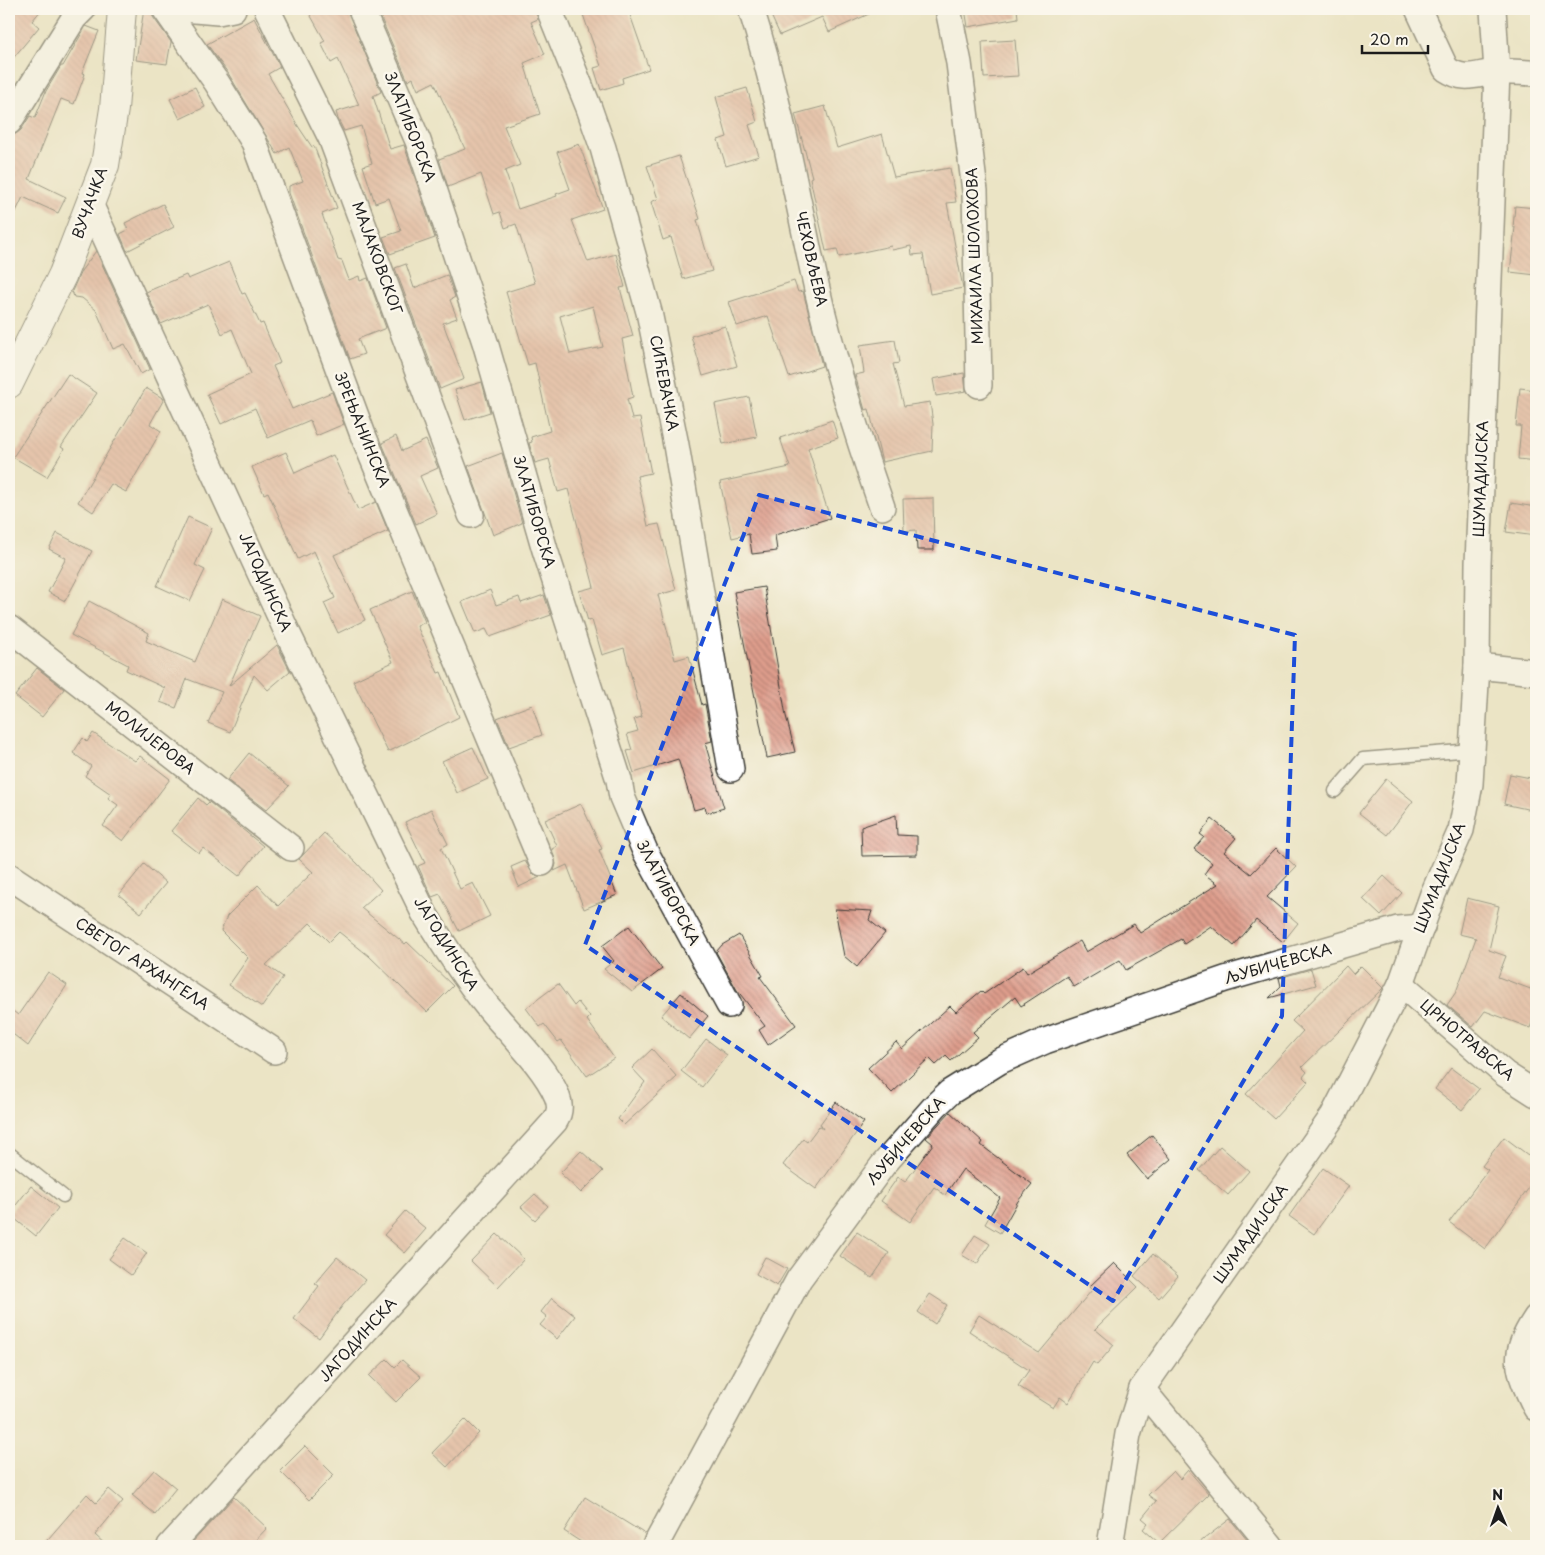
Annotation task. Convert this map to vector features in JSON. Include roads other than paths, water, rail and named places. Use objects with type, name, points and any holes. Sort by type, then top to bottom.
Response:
[{"type":"street","points":[[9,122],[74,18],[83,9]]},
{"type":"street","name":"ВУЧАЧКА","points":[[9,384],[63,274],[91,206],[105,164],[114,109],[122,9]]},
{"type":"street","name":"ЗРЕЊАНИНСКА","points":[[165,9],[217,83],[254,142],[363,435],[542,862]]},
{"type":"street","points":[[183,9],[218,12],[233,9]]},
{"type":"street","name":"МАЈАКОВСКОГ","points":[[266,9],[331,138],[471,515]]},
{"type":"street","name":"ЗЛАТИБОРСКА","points":[[362,9],[418,141],[485,342],[545,550],[619,780],[622,797],[645,851],[729,1006]]},
{"type":"street","name":"СИЋЕВАЧКА","points":[[549,9],[600,140],[649,312],[676,445],[731,770]]},
{"type":"street","name":"ЧЕХОВЉЕВА","points":[[751,9],[770,69],[817,291],[852,420],[882,507]]},
{"type":"street","name":"МИХАИЛА ШОЛОХОВА","points":[[948,9],[960,63],[975,191],[979,386]]},
{"type":"street","points":[[1418,9],[1446,69],[1456,75],[1467,78],[1497,72],[1536,73]]},
{"type":"street","name":"ШУМАДИЈСКА","points":[[1110,1546],[1128,1434],[1142,1389],[1333,1116],[1401,984],[1461,830],[1470,784],[1477,666],[1478,564],[1497,72],[1493,9]]},
{"type":"street","name":"ЈАГОДИНСКА","points":[[91,206],[288,634],[424,913],[447,951],[483,1001],[549,1082],[560,1104],[560,1113],[555,1121],[170,1546]]},
{"type":"street","name":"МОЛИЈЕРОВА","points":[[9,628],[291,848]]},
{"type":"street","points":[[1477,666],[1536,672]]},
{"type":"street","name":"СВЕТОГ АРХАНГЕЛА","points":[[9,876],[274,1051]]},
{"type":"street","name":"ЉУБИЧЕВСКА","points":[[655,1546],[799,1279],[883,1166],[936,1105],[950,1092],[1000,1061],[1045,1041],[1224,979],[1398,929],[1422,927]]},
{"type":"street","name":"ЦРНОТРАВСКА","points":[[1401,984],[1505,1074],[1536,1094]]},
{"type":"street","points":[[1536,1318],[1521,1342],[1518,1361],[1536,1408]]},
{"type":"street","points":[[1142,1389],[1271,1546]]},
{"type":"lane","points":[[1335,791],[1363,759],[1472,750]]},
{"type":"lane","points":[[9,1152],[63,1196]]}]
